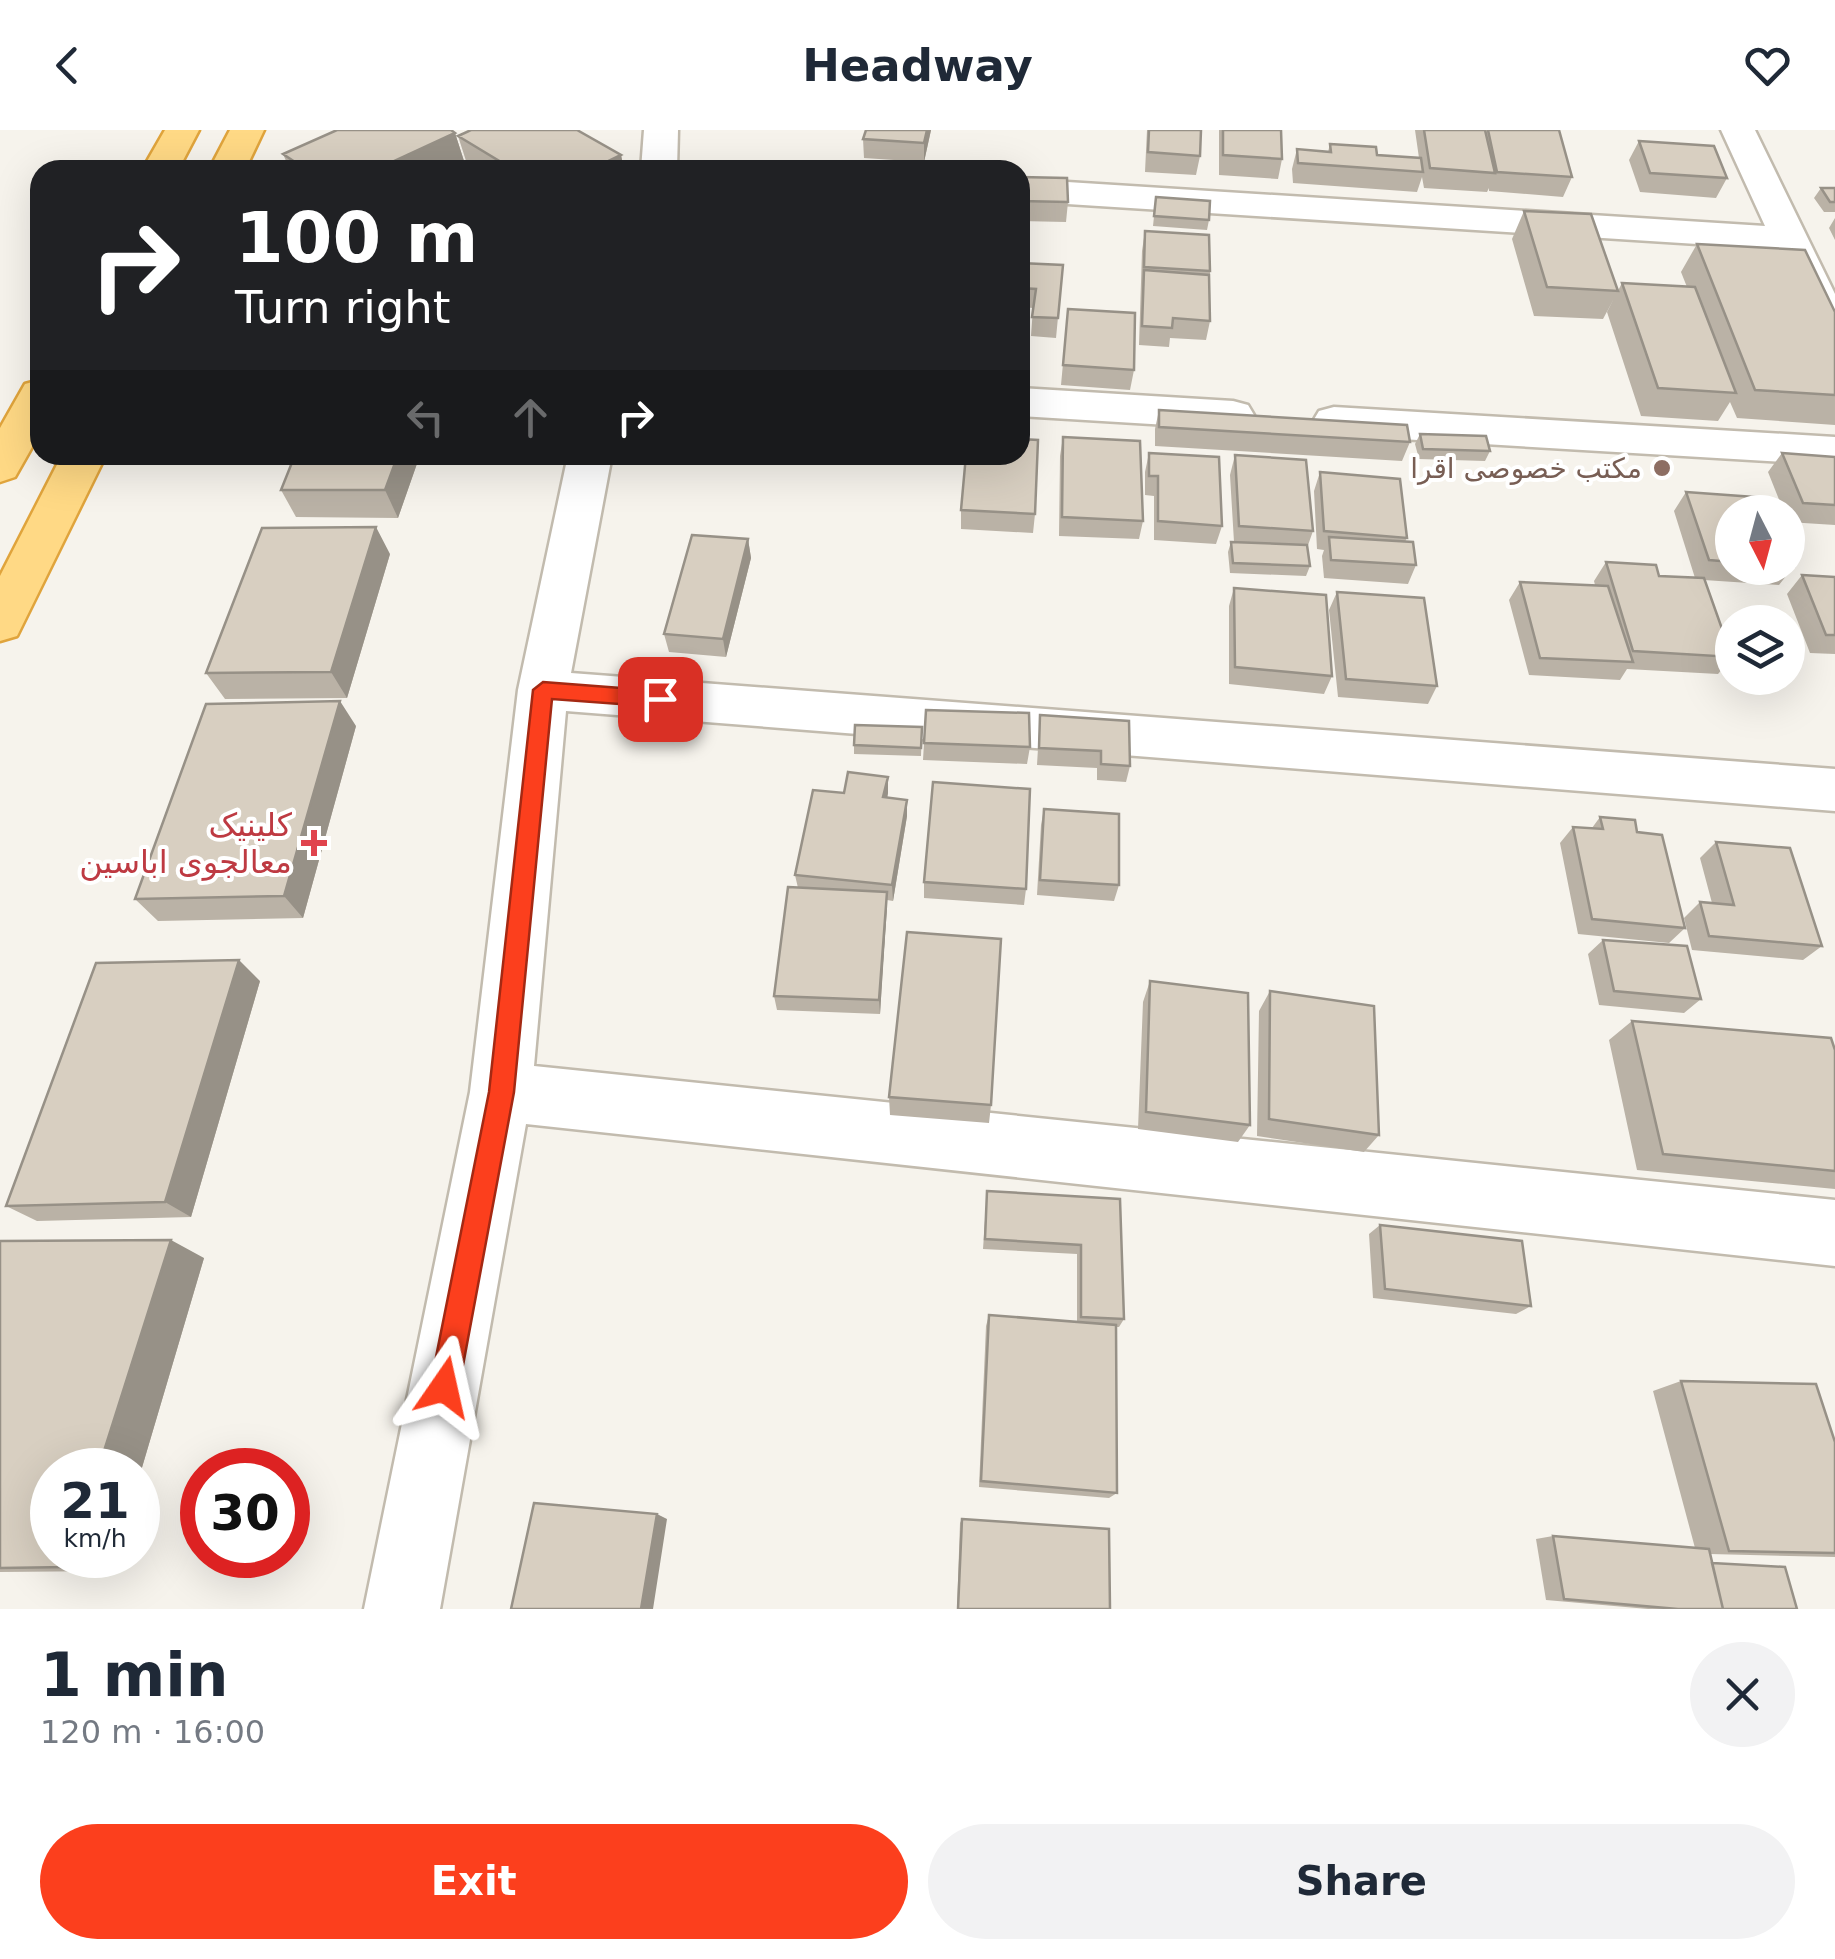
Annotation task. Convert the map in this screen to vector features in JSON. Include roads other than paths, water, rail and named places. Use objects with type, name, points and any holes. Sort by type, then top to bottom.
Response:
[{"type":"highway","points":[[166,160],[182,130]]},
{"type":"highway","points":[[232,160],[247,130]]},
{"type":"highway","points":[[0,467],[30,412]]},
{"type":"highway","points":[[0,623],[79,465]]},
{"type":"street","points":[[659,160],[661,130]]},
{"type":"street","points":[[1738,130],[1835,335]]},
{"type":"street","points":[[1030,191],[1787,239]]},
{"type":"street","points":[[1030,403],[1835,452]]},
{"type":"street","points":[[402,1609],[502,1092],[543,690],[588,465]]},
{"type":"street","points":[[543,690],[1835,790]]},
{"type":"street","points":[[502,1092],[1835,1233]]},
{"type":"place","name":"مکتب خصوصی اقرا","points":[[1662,468]]},
{"type":"place","name":"کلینیک معالجوی اباسین","points":[[314,843]]}]
